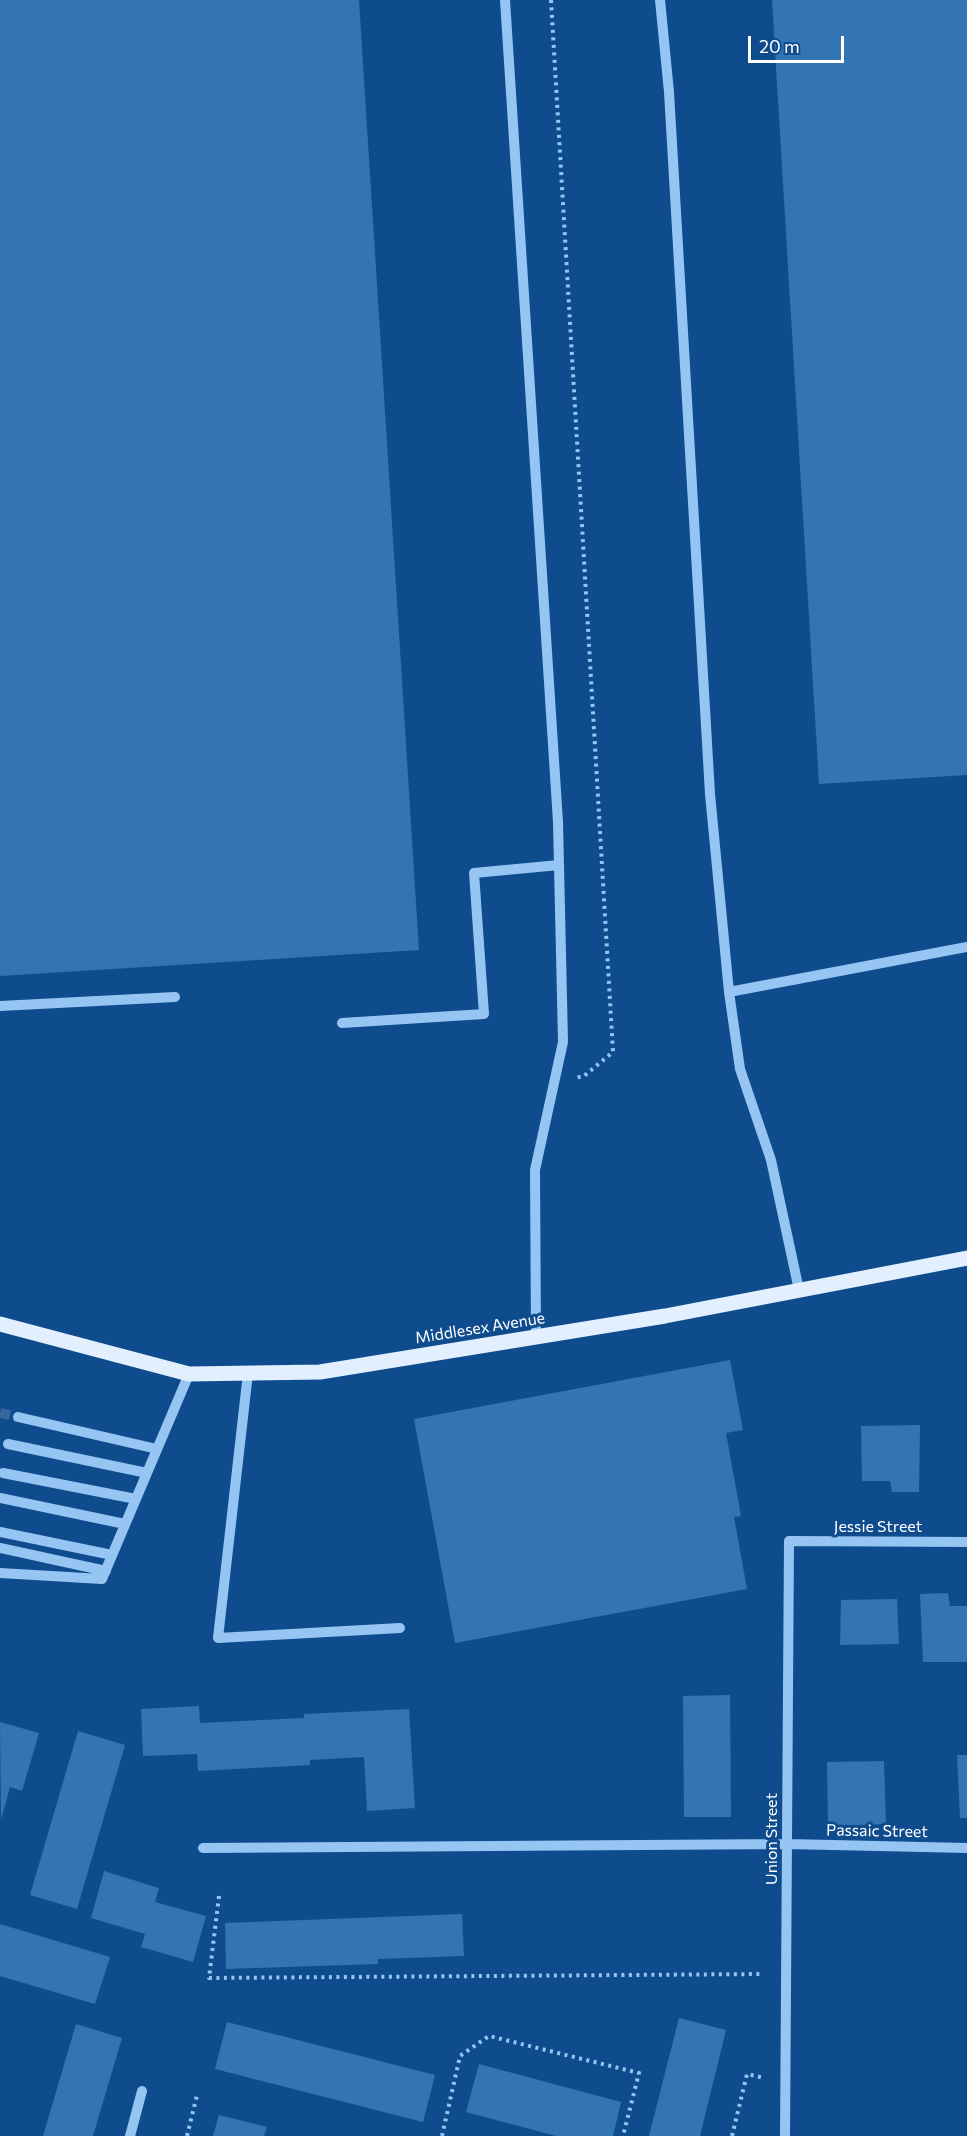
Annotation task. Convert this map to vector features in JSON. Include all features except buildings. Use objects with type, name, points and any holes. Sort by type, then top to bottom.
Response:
[{"type":"main road","name":"Middlesex Avenue","points":[[0,1324],[189,1374],[320,1372],[665,1316],[967,1258]]},
{"type":"street","points":[[505,0],[559,865],[563,1042],[535,1170],[536,1337]]},
{"type":"street","points":[[660,0],[669,92],[710,794],[729,992],[741,1069],[771,1160],[799,1290]]},
{"type":"street","points":[[342,1023],[484,1014],[474,873],[559,865]]},
{"type":"street","points":[[729,992],[967,947]]},
{"type":"street","points":[[0,1006],[176,997]]},
{"type":"street","points":[[248,1373],[218,1638],[400,1628]]},
{"type":"street","points":[[0,1573],[102,1579],[189,1374]]},
{"type":"street","points":[[18,1417],[157,1449]]},
{"type":"street","points":[[8,1444],[147,1473]]},
{"type":"street","points":[[3,1473],[136,1499]]},
{"type":"street","points":[[0,1498],[125,1524]]},
{"type":"street","points":[[0,1532],[112,1556]]},
{"type":"street","name":"Jessie Street","points":[[789,1541],[967,1542]]},
{"type":"street","name":"Union Street","points":[[785,2136],[789,1541]]},
{"type":"street","points":[[0,1548],[106,1571]]},
{"type":"street","name":"Passaic Street","points":[[203,1848],[786,1844],[967,1848]]},
{"type":"street","points":[[130,2136],[142,2091]]},
{"type":"path","points":[[551,0],[613,1052],[584,1076],[554,1082]]},
{"type":"path","points":[[219,1896],[209,1978],[763,1974]]},
{"type":"path","points":[[442,2136],[460,2056],[489,2036],[639,2073],[623,2136]]},
{"type":"path","points":[[732,2136],[747,2074],[764,2078]]},
{"type":"path","points":[[187,2136],[197,2095]]},
{"type":"tunnel","points":[[0,1413],[18,1417]]}]
